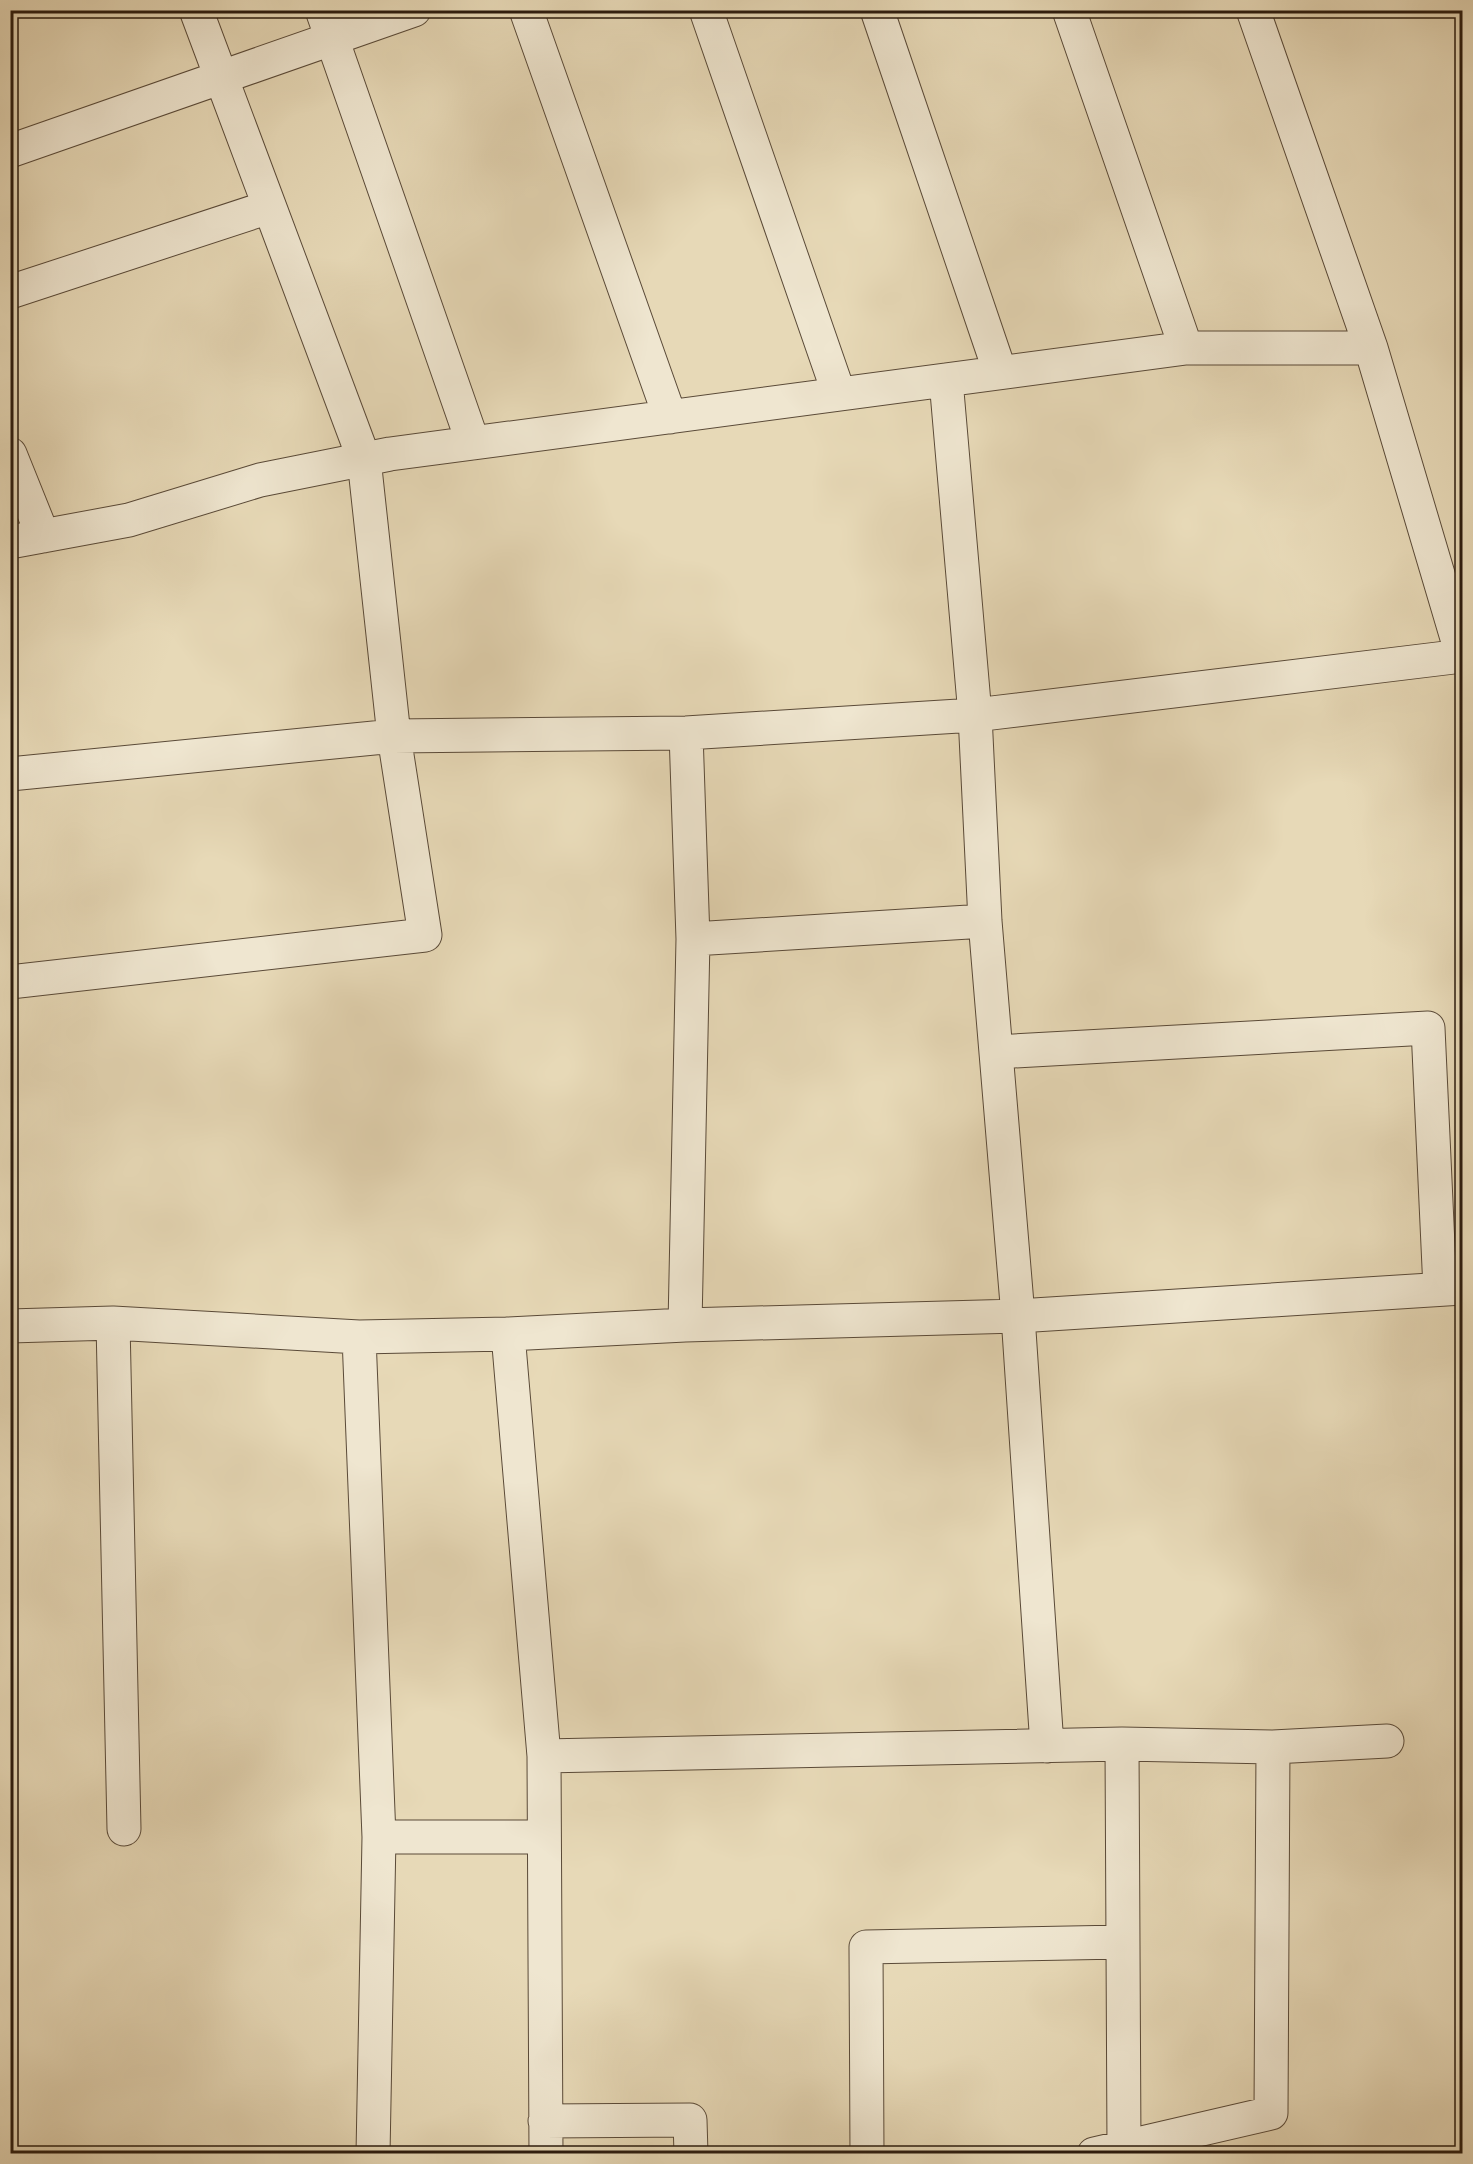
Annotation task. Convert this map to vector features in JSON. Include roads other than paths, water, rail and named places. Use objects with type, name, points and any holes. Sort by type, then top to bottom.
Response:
[{"type":"street","points":[[10,982],[424,935],[394,736],[364,459],[196,10]]},
{"type":"street","points":[[10,151],[220,78],[327,25],[414,10]]},
{"type":"street","points":[[526,10],[670,417]]},
{"type":"street","points":[[705,10],[839,394]]},
{"type":"street","points":[[876,10],[1000,372]]},
{"type":"street","points":[[1069,10],[1186,348]]},
{"type":"street","points":[[10,774],[394,736],[686,733],[975,715],[1462,656],[1371,348],[1253,10]]},
{"type":"street","points":[[327,25],[473,443]]},
{"type":"street","points":[[10,292],[269,207]]},
{"type":"street","points":[[10,542],[129,520],[260,480],[364,459],[473,443],[1186,348],[1371,348]]},
{"type":"street","points":[[946,380],[975,715],[985,921],[1018,1316],[1047,1746]]},
{"type":"street","points":[[10,454],[43,536]]},
{"type":"street","points":[[685,1325],[693,939],[686,733]]},
{"type":"street","points":[[693,939],[985,921]]},
{"type":"street","points":[[10,1326],[113,1323],[359,1336],[508,1334],[685,1325],[1018,1316],[1451,1288],[1428,1028],[996,1052]]},
{"type":"street","points":[[113,1323],[124,1829]]},
{"type":"street","points":[[508,1334],[544,1756],[546,2154]]},
{"type":"street","points":[[359,1336],[379,1837],[373,2154]]},
{"type":"street","points":[[544,1756],[1122,1744],[1273,1747],[1387,1741]]},
{"type":"street","points":[[1122,1744],[1123,1942],[1109,2150],[1271,2113],[1273,1747]]},
{"type":"street","points":[[379,1837],[544,1837]]},
{"type":"street","points":[[867,2154],[866,1947],[1123,1942]]},
{"type":"street","points":[[546,2121],[690,2120],[691,2154]]}]
